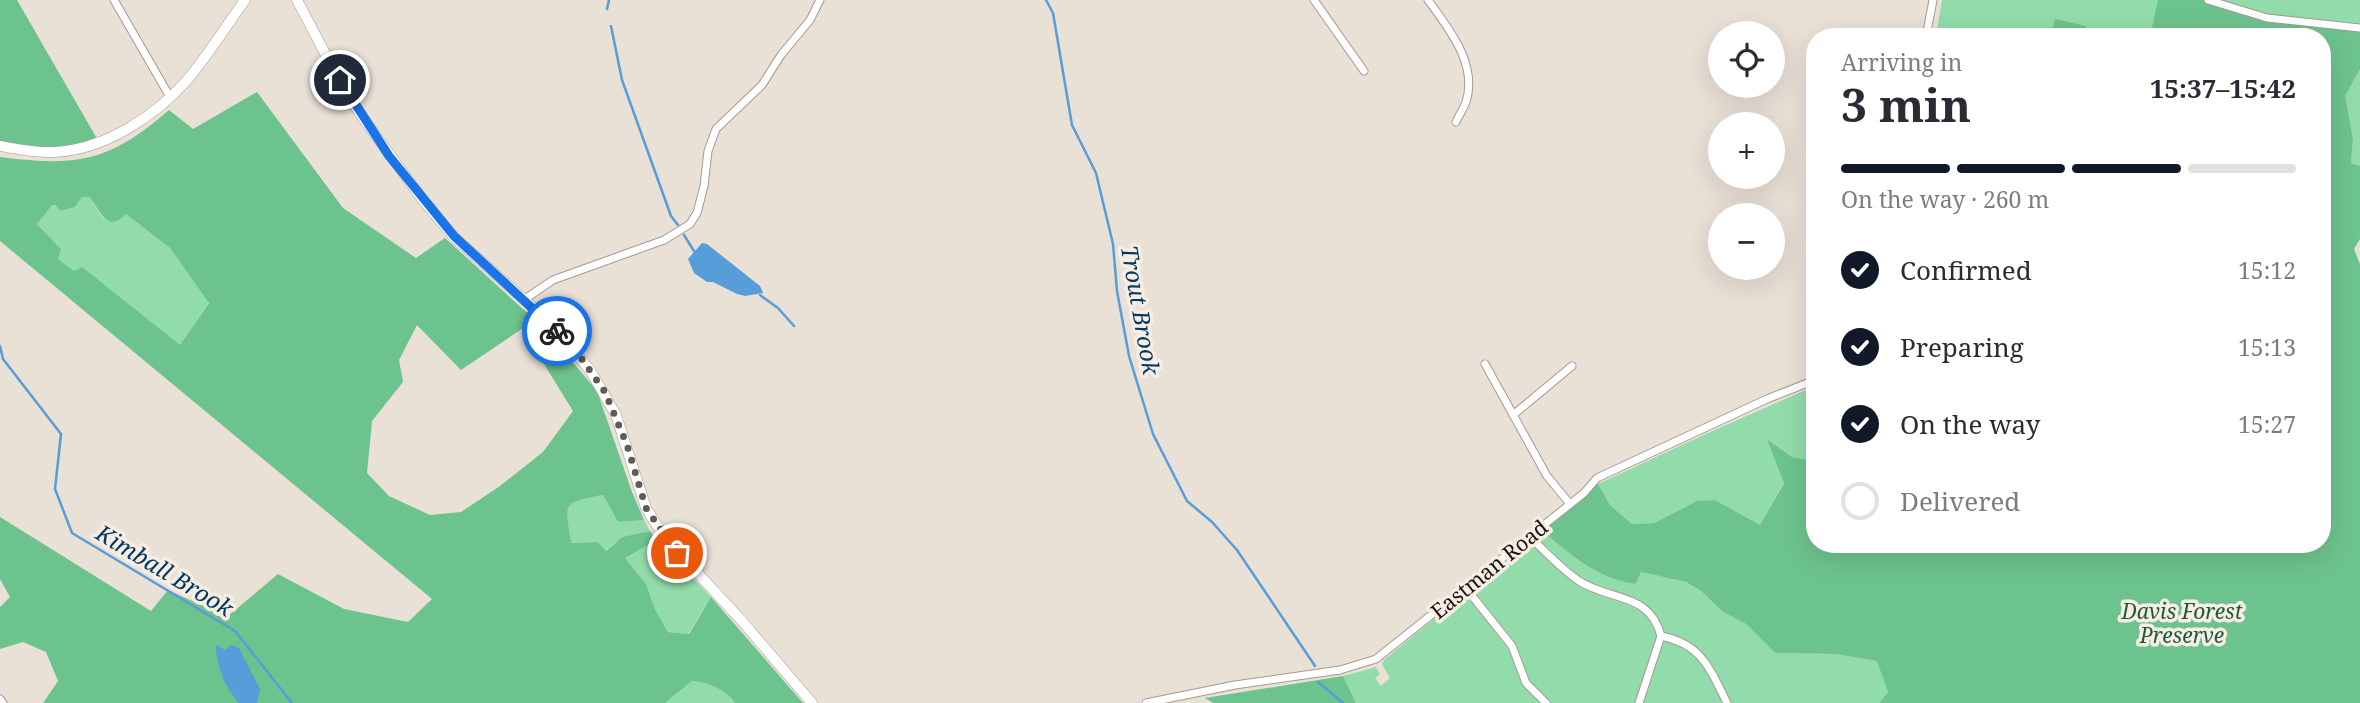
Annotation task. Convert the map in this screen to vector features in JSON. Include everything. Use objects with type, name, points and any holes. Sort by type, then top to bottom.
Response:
[{"type":"street","points":[[114,0],[170,97]]},
{"type":"street","points":[[0,146],[34,152],[73,150],[122,131],[170,97],[186,81],[245,0]]},
{"type":"street","points":[[297,0],[340,80],[389,156],[454,236],[525,299],[579,355],[605,392],[627,445],[643,500],[666,538],[812,703]]},
{"type":"street","points":[[525,299],[553,280],[664,240],[690,224],[697,213],[704,186],[708,151],[716,130],[762,85],[781,55],[810,20],[820,0]]},
{"type":"street","points":[[1314,0],[1364,71]]},
{"type":"street","points":[[1428,0],[1460,48],[1467,64],[1469,80],[1466,102],[1456,122]]},
{"type":"street","points":[[1928,28],[1933,0]]},
{"type":"street","points":[[2208,0],[2267,18],[2360,27]]},
{"type":"street","points":[[1485,365],[1547,476],[1570,504]]},
{"type":"street","points":[[1513,415],[1572,366]]},
{"type":"street","name":"Eastman Road","points":[[1146,703],[1235,685],[1359,666],[1376,659],[1584,493],[1597,478],[1806,384]]},
{"type":"street","points":[[1530,537],[1580,581],[1593,588],[1627,598],[1649,611],[1661,636],[1639,703]]},
{"type":"street","points":[[1465,587],[1512,646],[1525,683],[1546,703]]},
{"type":"street","points":[[1661,636],[1675,639],[1693,648],[1706,662],[1727,703]]},
{"type":"green space","points":[[0,0],[17,0],[96,137],[85,143],[62,148],[36,148],[0,142]]},
{"type":"green space","points":[[1942,0],[2360,0],[2360,28],[2331,35],[2331,28],[2085,28],[2055,20],[2053,28],[1937,28]]},
{"type":"green space","name":"Davis Forest Preserve","points":[[2158,0],[2208,0],[2247,13],[2360,28],[2360,69],[2345,96],[2353,139],[2351,163],[2360,166],[2360,239],[2354,249],[2360,264],[2360,703],[1879,703],[1888,692],[1877,661],[1835,654],[1775,653],[1746,624],[1723,612],[1701,591],[1686,582],[1641,572],[1636,584],[1608,577],[1584,564],[1540,529],[1598,484],[1610,505],[1632,524],[1654,523],[1697,501],[1715,500],[1760,525],[1784,483],[1767,439],[1792,457],[1806,459],[1806,553],[2331,553],[2331,28],[2152,28]]},
{"type":"green space","points":[[2055,19],[2086,26],[2085,28],[2053,28]]},
{"type":"green space","points":[[2360,69],[2360,166],[2351,163],[2353,139],[2344,96]]},
{"type":"green space","points":[[257,92],[343,208],[416,258],[445,238],[535,320],[461,370],[417,325],[399,360],[403,382],[372,421],[367,473],[389,496],[430,515],[461,512],[543,452],[573,411],[536,351],[555,341],[597,391],[644,520],[618,522],[603,495],[579,500],[569,507],[567,512],[571,543],[598,542],[606,551],[622,537],[650,531],[657,540],[625,558],[646,584],[655,609],[668,632],[689,634],[711,597],[803,703],[735,703],[727,694],[716,688],[692,681],[665,703],[43,703],[58,681],[46,652],[23,642],[0,649],[0,607],[10,597],[0,579],[0,517],[151,611],[168,590],[227,617],[278,574],[344,609],[408,622],[432,599],[0,241],[0,157],[51,161],[91,157],[128,141],[169,110],[193,129]],"holes":[[[82,197],[89,197],[104,218],[113,222],[126,214],[170,248],[209,303],[180,345],[82,267],[74,271],[58,259],[61,249],[37,224],[52,205],[61,211],[75,207]]]},
{"type":"green space","points":[[82,197],[89,197],[103,218],[109,221],[126,214],[170,248],[209,302],[180,346],[57,259],[61,249],[37,224],[51,205],[61,211],[75,207]]},
{"type":"green space","points":[[1806,390],[1806,459],[1792,457],[1769,440],[1784,482],[1760,526],[1715,500],[1697,501],[1654,523],[1632,524],[1610,505],[1598,484]]},
{"type":"green space","points":[[603,495],[618,522],[644,520],[650,531],[622,537],[605,551],[598,542],[570,543],[567,519],[569,507],[579,500]]},
{"type":"green space","points":[[1542,530],[1585,565],[1608,577],[1636,584],[1641,572],[1686,582],[1701,591],[1723,612],[1746,624],[1775,653],[1835,654],[1878,661],[1888,692],[1879,703],[1356,703],[1343,676],[1376,667],[1380,674],[1375,678],[1381,686],[1390,678],[1382,664],[1384,660]]},
{"type":"green space","points":[[657,540],[711,597],[688,634],[668,632],[655,609],[646,584],[625,558]]},
{"type":"green space","points":[[1343,676],[1356,703],[1213,703],[1205,698]]},
{"type":"green space","points":[[692,681],[716,688],[727,694],[735,703],[665,703]]},
{"type":"water","points":[[702,243],[707,244],[760,286],[763,293],[745,296],[737,294],[713,282],[707,282],[694,273],[688,259]]},
{"type":"water","points":[[216,645],[225,650],[231,645],[239,648],[260,689],[257,703],[239,703],[234,697],[220,668]]},
{"type":"waterway","points":[[607,9],[609,0]]},
{"type":"waterway","name":"Trout Brook","points":[[1046,0],[1053,13],[1072,125],[1096,173],[1113,244],[1117,291],[1129,356],[1153,434],[1187,501],[1212,522],[1237,550],[1315,666]]},
{"type":"waterway","points":[[611,26],[622,80],[671,216],[678,225]]},
{"type":"waterway","points":[[684,235],[694,251]]},
{"type":"waterway","points":[[760,295],[778,308],[794,326]]},
{"type":"waterway","name":"Kimball Brook","points":[[0,346],[3,359],[61,434],[55,489],[72,533],[235,631],[292,703]]},
{"type":"waterway","name":"Trout Brook","points":[[1318,682],[1343,703]]},
{"type":"way so far","points":[[557,331],[579,355],[605,392],[627,445],[646,508],[677,553]]},
{"type":"route","points":[[340,80],[389,156],[454,236],[557,331]]}]
